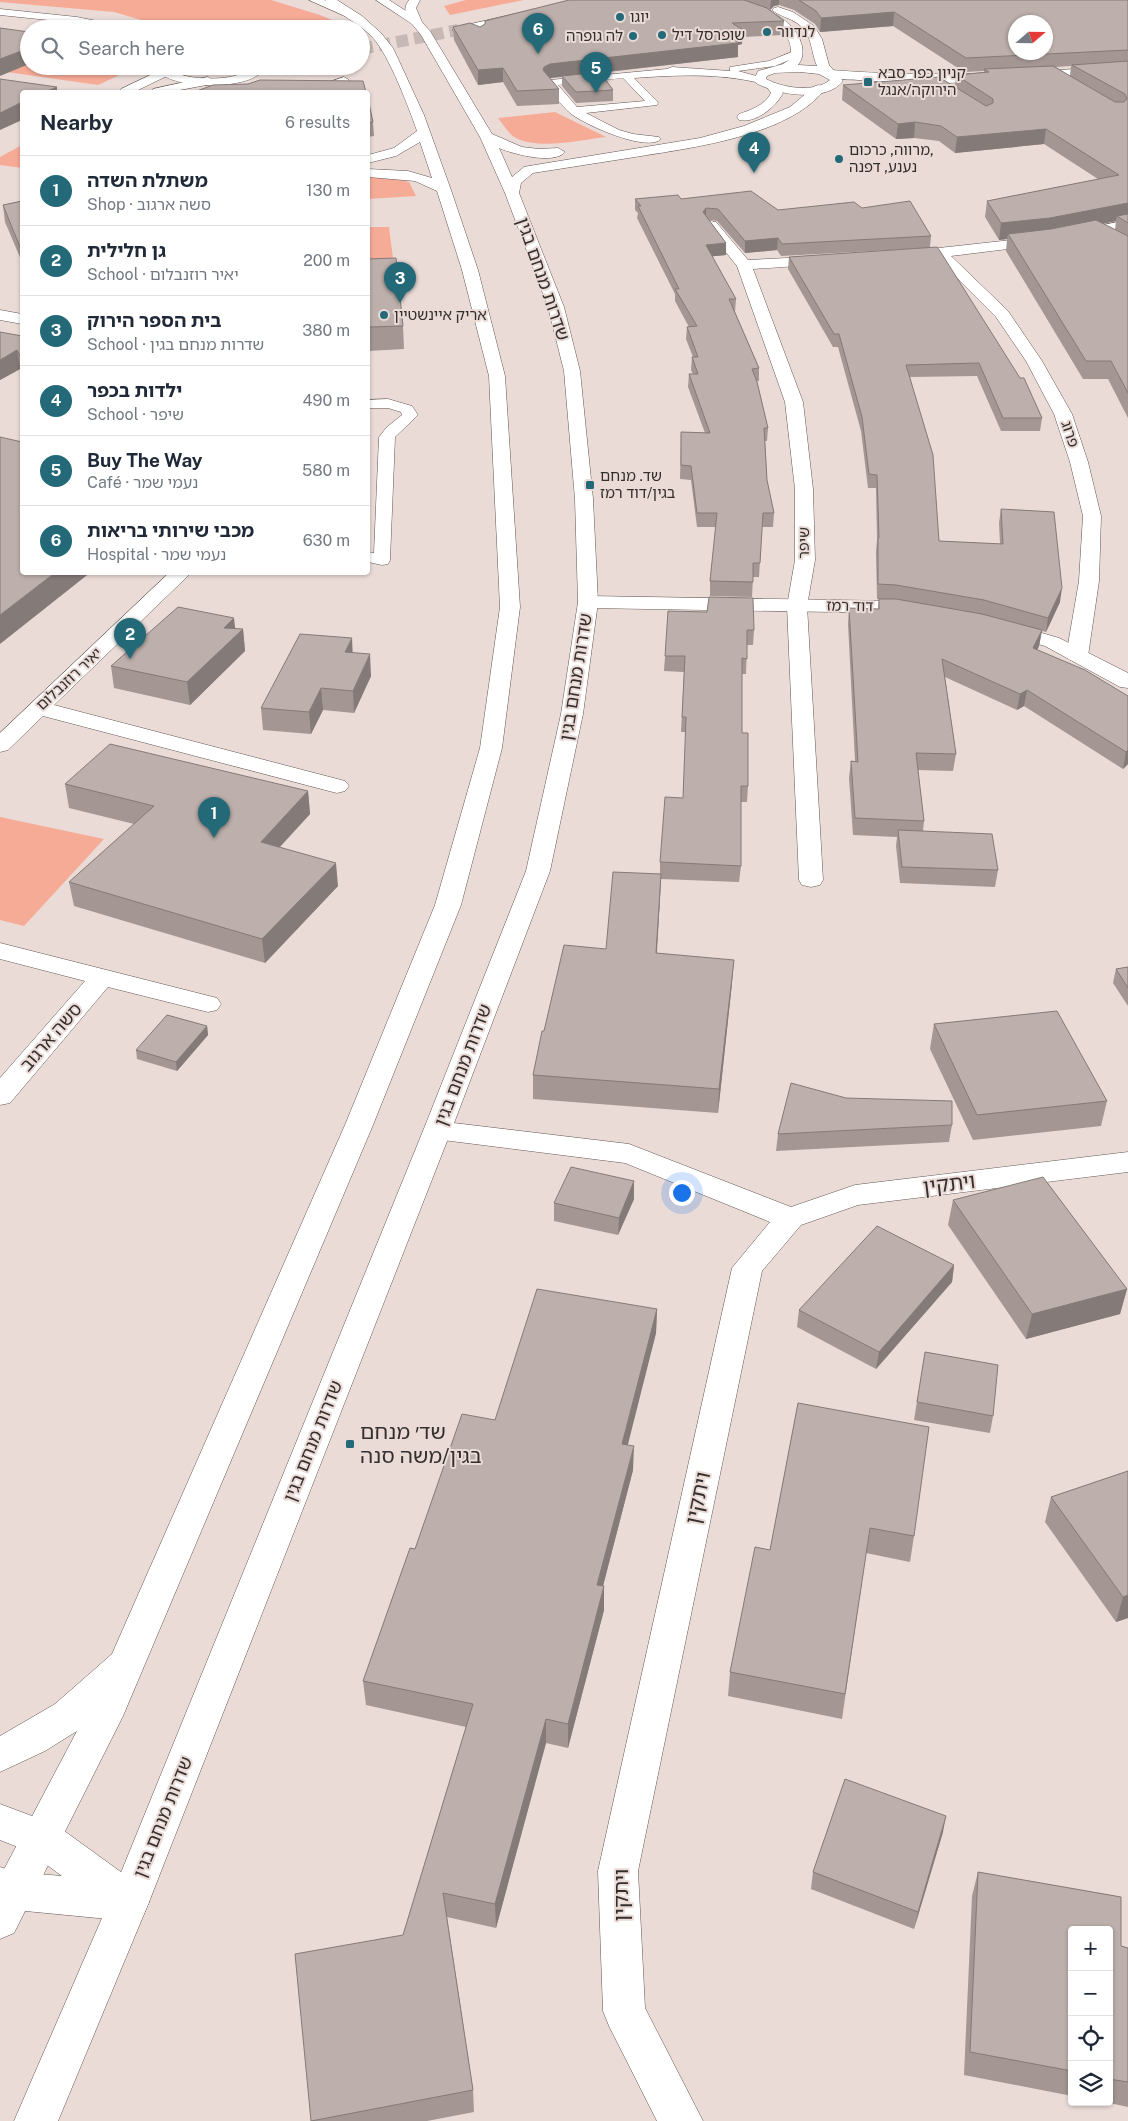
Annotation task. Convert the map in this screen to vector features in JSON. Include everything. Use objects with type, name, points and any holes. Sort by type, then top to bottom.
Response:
[{"type":"main road","points":[[314,0],[358,18]]},
{"type":"main road","points":[[330,0],[358,18]]},
{"type":"main road","name":"שדרות מנחם בגין","points":[[36,2121],[130,1902],[538,871],[572,714],[588,602],[584,499],[572,371],[556,307],[512,192],[486,137],[415,11],[381,0]]},
{"type":"main road","points":[[447,26],[560,0]]},
{"type":"main road","points":[[461,29],[589,0]]},
{"type":"main road","points":[[721,0],[752,9],[781,24],[790,32],[794,40],[797,59],[793,64],[770,74]]},
{"type":"main road","points":[[512,192],[515,181],[529,170],[701,142],[749,129],[775,120],[794,110],[837,81],[822,66],[816,38],[806,25],[790,14],[750,0]]},
{"type":"main road","points":[[0,12],[77,20]]},
{"type":"main road","points":[[0,18],[23,20]]},
{"type":"main road","points":[[130,1902],[5,1899],[42,1838],[104,1716],[358,1125],[448,905],[491,748],[510,607],[497,376],[470,270],[418,115],[387,48],[370,29]]},
{"type":"main road","points":[[770,74],[800,68],[829,73],[901,79]]},
{"type":"main road","points":[[773,87],[795,90],[824,88],[855,82],[901,79],[1010,78],[1128,69]]},
{"type":"main road","points":[[486,137],[510,149],[534,154],[655,139],[728,122],[767,106],[772,102],[777,92],[773,87],[770,74]]},
{"type":"main road","points":[[129,90],[155,75]]},
{"type":"main road","points":[[174,75],[180,79],[208,81],[256,77]]},
{"type":"main road","points":[[165,90],[208,81]]},
{"type":"main road","points":[[370,159],[380,158],[398,151],[413,143],[424,132]]},
{"type":"main road","points":[[370,173],[416,177],[428,180],[444,190]]},
{"type":"main road","points":[[915,255],[1048,240],[1128,224]]},
{"type":"main road","name":"שיפר","points":[[711,226],[744,265],[794,402],[804,489],[805,560],[797,606],[811,880]]},
{"type":"main road","points":[[1095,230],[1112,240]]},
{"type":"main road","name":"פרוג","points":[[939,252],[1002,314],[1034,361],[1066,422],[1079,462],[1092,516],[1089,582],[1077,656]]},
{"type":"main road","points":[[744,265],[839,260]]},
{"type":"main road","points":[[0,315],[20,319]]},
{"type":"main road","name":"יאיר רוזנבלום","points":[[0,745],[164,595],[180,575]]},
{"type":"main road","name":"דוד רמז","points":[[588,602],[894,607],[933,614]]},
{"type":"main road","points":[[982,622],[1052,642],[1127,681]]},
{"type":"main road","points":[[39,708],[337,786]]},
{"type":"main road","points":[[0,951],[208,1004]]},
{"type":"main road","name":"סשה ארגוב","points":[[0,1096],[102,977]]},
{"type":"main road","points":[[437,1130],[629,1154],[790,1218]]},
{"type":"main road","name":"ויתקין","points":[[681,2121],[624,2011],[618,1871],[747,1268],[790,1218],[855,1195],[1128,1162]]},
{"type":"main road","points":[[0,1755],[32,1739],[68,1716],[128,1662]]},
{"type":"main road","points":[[0,1822],[42,1838],[130,1902]]},
{"type":"lane","points":[[461,29],[479,36]]},
{"type":"lane","points":[[719,69],[770,64],[797,53]]},
{"type":"lane","points":[[659,66],[770,74]]},
{"type":"lane","points":[[605,71],[640,70],[770,74]]},
{"type":"lane","points":[[655,139],[632,138],[615,132],[574,111],[550,83],[626,75],[693,72],[742,82],[772,102]]},
{"type":"lane","points":[[574,111],[653,103],[626,75]]},
{"type":"lane","points":[[1053,75],[1069,84]]},
{"type":"lane","points":[[929,79],[945,90]]},
{"type":"lane","points":[[318,90],[344,80]]},
{"type":"lane","points":[[370,404],[383,402],[396,404],[407,409],[410,415],[406,420],[393,427],[387,437],[382,560],[370,557]]},
{"type":"shaded area","points":[[0,0],[271,0],[332,20],[141,20],[114,12],[0,2]]},
{"type":"shaded area","points":[[466,0],[524,0],[450,15],[444,6]]},
{"type":"shaded area","points":[[20,59],[20,74],[0,71]]},
{"type":"shaded area","points":[[28,75],[120,75],[98,85]]},
{"type":"shaded area","points":[[555,112],[606,137],[548,144],[525,142],[511,134],[498,118]]},
{"type":"shaded area","points":[[20,146],[20,168],[0,165],[0,157]]},
{"type":"shaded area","points":[[370,177],[390,177],[409,182],[416,196],[370,199]]},
{"type":"shaded area","points":[[370,227],[389,227],[395,274],[370,275]]},
{"type":"shaded area","points":[[0,817],[104,839],[24,926],[0,920]]},
{"type":"building","points":[[569,0],[744,0],[767,8],[784,21],[732,23],[743,30],[726,31],[738,43],[550,64],[544,67],[543,70],[559,89],[517,91],[503,68],[478,70],[453,27],[470,23],[480,27],[485,24],[485,21]]},
{"type":"building","points":[[799,0],[1128,0],[1128,50],[1053,54],[1053,15],[1008,15],[1008,56],[966,58],[894,12],[821,18],[816,11]]},
{"type":"building","points":[[0,28],[20,31],[20,51],[0,59]]},
{"type":"building","points":[[1128,61],[1128,203],[1050,218],[1001,223],[987,201],[1119,175],[1046,129],[957,137],[941,126],[915,122],[898,124],[843,85],[939,77],[986,106],[993,103],[993,99],[956,75],[989,72],[984,69],[1053,66],[1115,102],[1124,102],[1127,99],[1125,94],[1072,65]]},
{"type":"building","points":[[600,72],[613,90],[576,92],[562,76]]},
{"type":"building","points":[[0,79],[57,87],[50,90],[20,90],[20,103],[0,113]]},
{"type":"building","points":[[260,80],[363,81],[365,90],[199,90],[213,85],[248,84]]},
{"type":"building","points":[[370,108],[373,122],[370,123]]},
{"type":"building","points":[[751,191],[778,210],[854,202],[862,208],[910,201],[931,236],[782,244],[778,238],[745,241],[718,209],[706,208],[703,212],[726,243],[706,245],[736,299],[729,299],[759,368],[752,369],[768,428],[764,428],[767,480],[774,513],[763,513],[760,563],[753,563],[753,582],[710,581],[717,513],[697,513],[691,466],[681,465],[681,432],[710,433],[689,374],[698,374],[692,357],[698,357],[687,327],[697,326],[675,289],[679,289],[638,206],[641,206],[635,199],[678,195],[681,199]]},
{"type":"building","points":[[20,201],[20,247],[3,205]]},
{"type":"building","points":[[1128,214],[1128,223],[1117,216]]},
{"type":"building","points":[[1096,220],[1128,236],[1128,393],[1111,361],[1086,361],[1008,234],[1051,229]]},
{"type":"building","points":[[937,247],[1020,378],[1024,378],[1042,418],[1003,418],[979,363],[906,365],[933,455],[939,541],[1003,544],[1001,509],[1054,512],[1062,588],[1048,618],[984,600],[896,585],[878,584],[877,475],[869,474],[862,417],[839,334],[834,334],[789,257]]},
{"type":"building","points":[[396,258],[403,326],[370,327],[370,259]]},
{"type":"building","points":[[0,332],[20,336],[20,355],[17,350],[0,360]]},
{"type":"building","points":[[0,437],[20,442],[20,575],[52,575],[0,615]]},
{"type":"building","points":[[709,597],[753,598],[754,630],[747,630],[747,659],[742,658],[742,733],[748,733],[748,786],[741,786],[741,866],[660,862],[665,797],[683,798],[686,717],[682,717],[685,656],[665,656],[668,611],[707,612]]},
{"type":"building","points":[[879,599],[896,599],[982,614],[1042,630],[1033,648],[1085,670],[1128,696],[1128,750],[1126,752],[1027,690],[1020,694],[942,659],[956,754],[916,753],[924,821],[855,818],[851,761],[858,762],[849,608],[879,609]]},
{"type":"building","points":[[178,607],[234,618],[224,628],[243,629],[187,682],[111,666]]},
{"type":"building","points":[[300,634],[352,638],[345,652],[370,654],[353,691],[321,688],[309,712],[261,708]]},
{"type":"building","points":[[110,744],[308,791],[261,842],[336,863],[262,939],[69,882],[154,806],[65,784]]},
{"type":"building","points":[[898,830],[992,834],[998,870],[902,867]]},
{"type":"building","points":[[613,872],[661,874],[656,953],[734,960],[719,1089],[533,1075],[564,945],[606,949]]},
{"type":"building","points":[[1128,967],[1128,988],[1116,969]]},
{"type":"building","points":[[1057,1011],[1107,1101],[977,1115],[934,1024]]},
{"type":"building","points":[[167,1015],[207,1026],[176,1062],[136,1050]]},
{"type":"building","points":[[791,1083],[846,1098],[952,1101],[952,1125],[778,1134]]},
{"type":"building","points":[[571,1167],[634,1181],[619,1218],[554,1203]]},
{"type":"building","points":[[1043,1177],[1127,1289],[1032,1314],[953,1200]]},
{"type":"building","points":[[877,1226],[954,1265],[879,1352],[799,1310]]},
{"type":"building","points":[[537,1289],[657,1309],[622,1444],[634,1446],[597,1585],[604,1586],[568,1724],[546,1719],[495,1904],[443,1893],[473,2090],[311,2121],[295,1954],[403,1935],[473,1704],[363,1681],[410,1548],[415,1549],[462,1414],[495,1420]]},
{"type":"building","points":[[925,1352],[998,1365],[993,1416],[917,1402]]},
{"type":"building","points":[[798,1403],[929,1427],[914,1536],[870,1528],[845,1694],[730,1672],[755,1547],[770,1550]]},
{"type":"building","points":[[1128,1471],[1128,1595],[1123,1597],[1051,1497]]},
{"type":"building","points":[[845,1779],[946,1816],[918,1912],[813,1872]]},
{"type":"building","points":[[978,1872],[1121,1897],[1121,1946],[1128,1948],[1128,2082],[1113,2080],[1113,1926],[1068,1926],[1068,2070],[970,2052]]},
{"type":"tunnel","points":[[370,47],[458,30]]},
{"type":"place","name":"יוגו","points":[[620,17]]},
{"type":"place","name":"לנדוור","points":[[767,32]]},
{"type":"place","name":"שופרסל דיל","points":[[662,35]]},
{"type":"place","name":"לה גופרה","points":[[633,36]]},
{"type":"place","name":"מכבי שירותי בריאות","points":[[538,54]]},
{"type":"place","name":"קניון כפר סבא הירוקה/אנגל","points":[[868,82]]},
{"type":"place","name":"Buy The Way","points":[[596,93]]},
{"type":"place","name":"מרווה, כרכום, נענע, דפנה","points":[[839,159]]},
{"type":"place","name":"ילדות בכפר","points":[[754,173]]},
{"type":"place","name":"בית הספר הירוק","points":[[400,303]]},
{"type":"place","name":"אריק איינשטיין","points":[[384,315]]},
{"type":"place","name":"שד. מנחם בגין/דוד רמז","points":[[590,485]]},
{"type":"place","name":"גן חלילית","points":[[130,659]]},
{"type":"place","name":"משתלת השדה","points":[[214,838]]},
{"type":"place","name":"שד׳ מנחם בגין/משה סנה","points":[[350,1444]]}]
